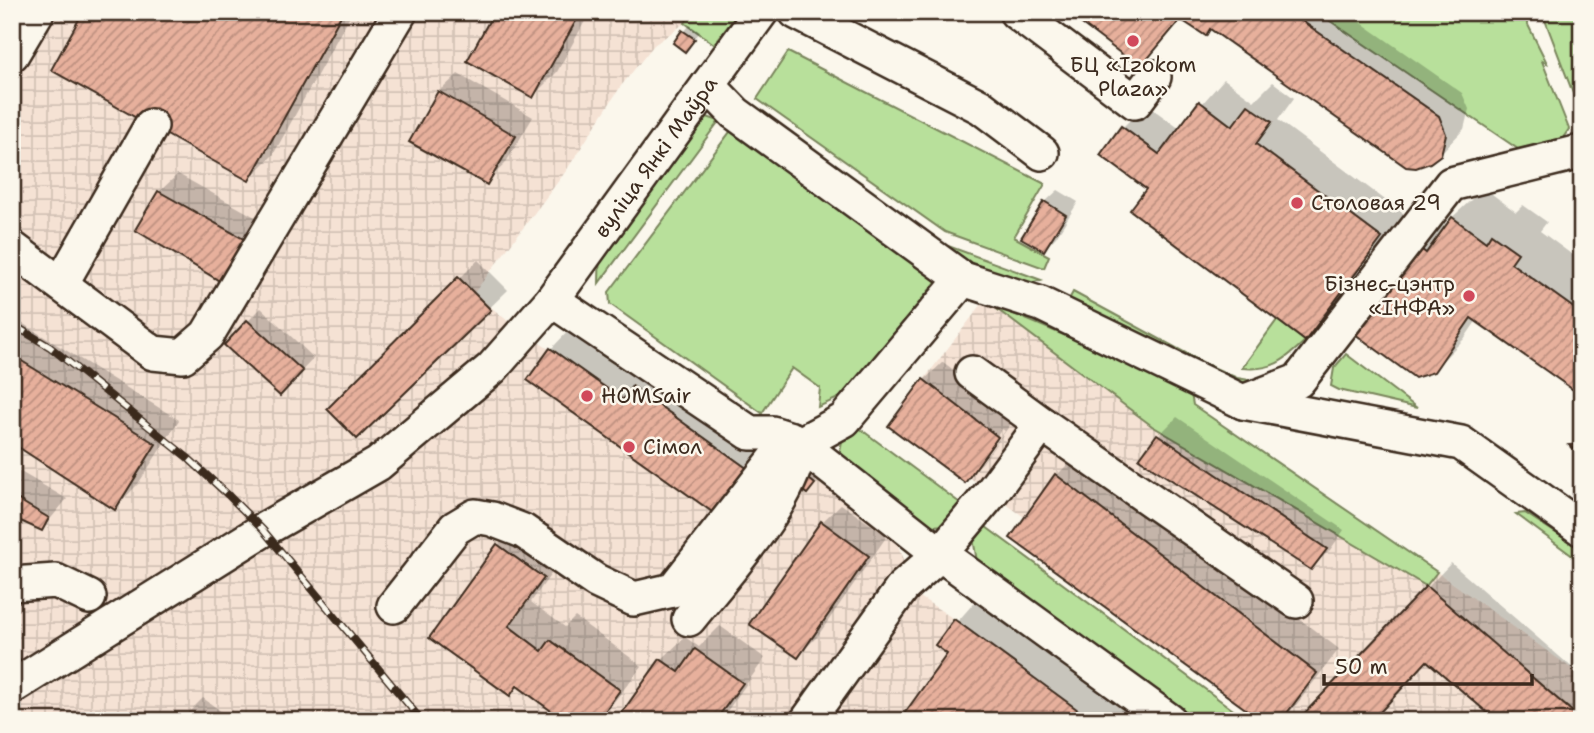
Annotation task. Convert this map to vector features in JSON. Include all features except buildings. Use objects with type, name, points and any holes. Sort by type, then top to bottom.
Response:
[{"type":"street","points":[[12,54],[37,12]]},
{"type":"street","points":[[12,247],[153,353],[183,356],[207,335],[400,12]]},
{"type":"street","name":"вуліца Янкі Маўра","points":[[12,687],[263,530],[378,464],[492,368],[552,300],[761,12]]},
{"type":"street","points":[[796,12],[981,107],[1042,153]]},
{"type":"street","points":[[1016,12],[1135,102],[1154,77]]},
{"type":"street","points":[[708,85],[736,113],[962,279],[1041,304],[1243,402],[1461,443],[1582,530]]},
{"type":"street","points":[[61,284],[151,126]]},
{"type":"street","points":[[1243,402],[1298,381],[1451,184],[1576,153],[1582,156]]},
{"type":"street","points":[[394,606],[456,528],[475,516],[492,519],[523,531],[596,581],[634,599],[673,590],[796,441],[844,420],[962,279]]},
{"type":"street","points":[[552,300],[750,433],[772,433],[796,441],[940,554],[1170,721]]},
{"type":"street","points":[[972,373],[1296,601]]},
{"type":"street","points":[[807,721],[903,587],[940,554],[991,493],[1042,424]]},
{"type":"street","points":[[689,619],[777,503],[799,464],[796,441]]},
{"type":"street","points":[[12,584],[56,581],[89,597]]},
{"type":"shaded area","points":[[12,12],[692,12],[685,23],[654,45],[621,86],[566,171],[474,293],[515,327],[626,399],[632,386],[755,474],[789,458],[893,535],[905,561],[892,579],[954,619],[1093,721],[12,721]]},
{"type":"shaded area","points":[[985,300],[1152,426],[1426,586],[1437,572],[1582,676],[1582,721],[1262,721],[1010,538],[1024,517],[969,477],[965,483],[888,426]]},
{"type":"green space","points":[[692,12],[739,12],[714,44],[685,23]]},
{"type":"green space","points":[[1317,12],[1526,12],[1527,23],[1547,63],[1542,61],[1569,129],[1558,145],[1518,149]]},
{"type":"green space","points":[[1542,12],[1582,12],[1582,117]]},
{"type":"green space","points":[[788,52],[1045,184],[1014,237],[1049,256],[1044,268],[945,232],[757,99]]},
{"type":"green space","points":[[695,113],[719,121],[599,283],[600,242]]},
{"type":"green space","points":[[733,128],[940,277],[843,396],[818,407],[820,388],[792,368],[762,413],[610,304],[609,292]]},
{"type":"green space","points":[[948,246],[1041,280],[1020,286],[974,267]]},
{"type":"green space","points":[[1073,292],[1204,363],[1237,378],[1273,384],[1242,386],[1066,305]]},
{"type":"green space","points":[[990,304],[1190,388],[1193,405],[1437,572],[1426,586],[1152,426]]},
{"type":"green space","points":[[1277,320],[1305,341],[1291,354],[1270,366],[1242,368]]},
{"type":"green space","points":[[1346,354],[1417,408],[1331,386],[1334,368]]},
{"type":"green space","points":[[855,425],[960,503],[946,525],[932,526],[925,523],[848,465],[840,451],[842,441]]},
{"type":"green space","points":[[1525,513],[1582,550],[1582,563],[1516,514]]},
{"type":"green space","points":[[986,527],[1248,721],[1180,721],[978,568],[973,538]]},
{"type":"railway","points":[[12,324],[50,347],[188,458],[228,495],[263,530],[422,721]]},
{"type":"place","name":"БЦ «Izokom Plaza»","points":[[1133,41]]},
{"type":"place","name":"Столовая 29","points":[[1297,203]]},
{"type":"place","name":"Бізнес-цэнтр «ІНФА»","points":[[1469,296]]},
{"type":"place","name":"HOMSair","points":[[587,396]]},
{"type":"place","name":"Сімол","points":[[629,447]]}]
